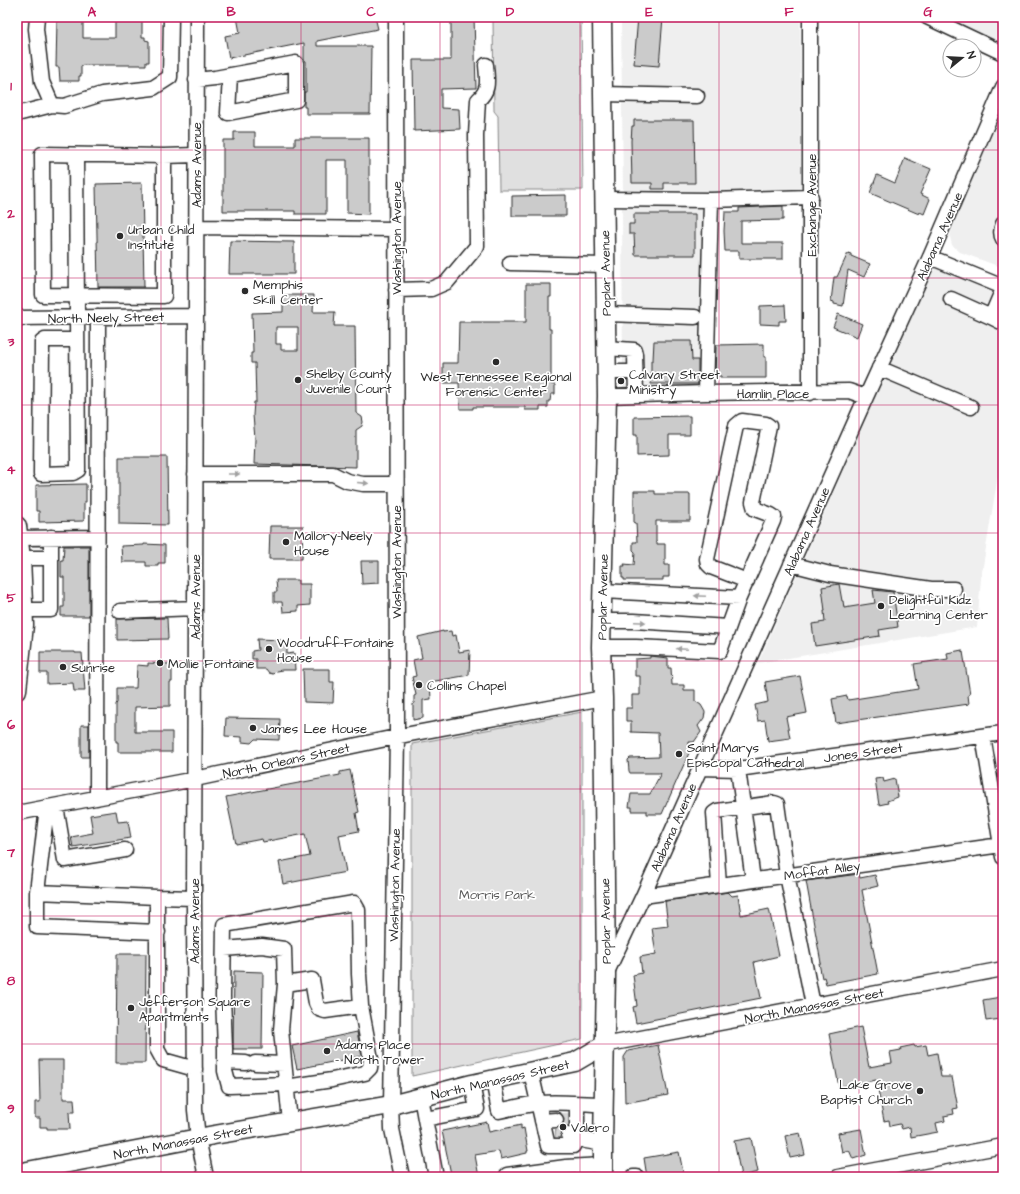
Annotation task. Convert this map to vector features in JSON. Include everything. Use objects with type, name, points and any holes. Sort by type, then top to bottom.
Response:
[{"type":"main road","name":"Poplar Avenue","points":[[602,17],[607,396],[601,647],[603,698],[606,975],[603,1171]]},
{"type":"main road","points":[[17,690],[24,625],[21,558],[18,532]]},
{"type":"main road","name":"North Manassas Street","points":[[17,1173],[198,1138],[391,1105],[472,1084],[575,1062],[604,1045]]},
{"type":"street","points":[[37,17],[36,29],[42,82],[52,105]]},
{"type":"street","points":[[17,114],[52,105],[64,106],[102,94],[153,88],[170,77],[171,17]]},
{"type":"street","name":"Adams Avenue","points":[[196,17],[195,1110],[198,1138],[206,1177]]},
{"type":"street","name":"Washington Avenue","points":[[396,17],[397,737],[391,1105],[392,1129],[402,1177]]},
{"type":"street","name":"Exchange Avenue","points":[[810,17],[810,393]]},
{"type":"street","points":[[927,17],[1003,53]]},
{"type":"street","points":[[196,80],[230,76],[296,63],[296,100],[228,113],[230,76]]},
{"type":"street","points":[[396,290],[431,289],[447,282],[477,246],[476,135],[478,100],[484,95],[487,87],[486,65]]},
{"type":"street","name":"Alabama Avenue","points":[[606,975],[930,257],[1003,87]]},
{"type":"street","points":[[602,94],[698,96]]},
{"type":"street","points":[[164,156],[164,296],[43,294],[42,154],[164,156],[196,155]]},
{"type":"street","points":[[76,155],[78,470],[73,473],[41,474],[42,342],[45,340],[77,340]]},
{"type":"street","points":[[604,199],[711,200],[811,197]]},
{"type":"street","points":[[706,393],[711,200]]},
{"type":"street","points":[[1003,224],[1001,228],[1001,235],[1003,239]]},
{"type":"street","points":[[195,227],[396,230]]},
{"type":"street","points":[[930,257],[1003,288],[997,320],[951,299]]},
{"type":"street","points":[[510,263],[605,265]]},
{"type":"street","points":[[606,314],[695,317]]},
{"type":"street","name":"North Neely Street","points":[[17,318],[195,316]]},
{"type":"street","points":[[97,798],[98,317]]},
{"type":"street","points":[[606,348],[634,350],[636,395]]},
{"type":"street","points":[[879,368],[971,407]]},
{"type":"street","points":[[606,372],[635,372]]},
{"type":"street","name":"Hamlin Place","points":[[607,396],[706,393],[849,392],[866,397]]},
{"type":"street","points":[[601,647],[720,651],[739,598],[773,521],[774,517],[755,509],[753,502],[769,426],[766,424],[742,421],[736,426],[707,559],[708,564],[711,567],[746,582]]},
{"type":"street","points":[[195,474],[333,474],[347,481],[363,484],[396,484]]},
{"type":"street","points":[[18,532],[50,537],[97,537]]},
{"type":"street","points":[[24,610],[51,610],[50,537]]},
{"type":"street","points":[[21,558],[51,558]]},
{"type":"street","points":[[791,564],[830,574],[861,579],[931,589],[954,589]]},
{"type":"street","points":[[602,591],[739,598]]},
{"type":"street","points":[[120,611],[195,608]]},
{"type":"street","points":[[602,621],[634,621],[728,627]]},
{"type":"street","name":"North Orleans Street","points":[[17,813],[195,779],[397,737],[603,698]]},
{"type":"street","name":"Jones Street","points":[[700,768],[738,769],[1003,733]]},
{"type":"street","points":[[983,736],[1002,851]]},
{"type":"street","points":[[738,769],[753,880]]},
{"type":"street","points":[[719,885],[714,813],[717,811],[743,807],[776,804],[787,875],[813,1005]]},
{"type":"street","points":[[51,806],[65,860],[125,850]]},
{"type":"street","points":[[51,806],[37,892],[37,927],[158,932]]},
{"type":"street","name":"Moffat Alley","points":[[642,896],[787,875],[1002,851]]},
{"type":"street","points":[[37,892],[194,898]]},
{"type":"street","points":[[157,897],[157,1049],[164,1060],[195,1069]]},
{"type":"street","points":[[354,903],[358,910],[361,1006],[371,1059],[370,1068],[365,1073],[286,1085],[229,1086],[225,1071],[223,996],[224,926],[354,903]]},
{"type":"street","points":[[224,950],[262,946],[284,949],[285,984],[281,1030],[290,1122]]},
{"type":"street","name":"North Manassas Street","points":[[604,1045],[1003,969]]},
{"type":"street","points":[[285,984],[312,980],[316,1003],[319,1009],[325,1011],[361,1006]]},
{"type":"street","points":[[225,1062],[284,1064]]},
{"type":"street","points":[[531,1072],[538,1103],[561,1127],[586,1141],[603,1144]]},
{"type":"street","points":[[493,1080],[499,1111],[538,1103],[567,1102],[577,1104],[603,1104]]},
{"type":"street","points":[[425,1119],[477,1109],[472,1084]]},
{"type":"street","points":[[421,1097],[436,1177]]},
{"type":"street","points":[[561,1127],[577,1104]]},
{"type":"street","points":[[838,1177],[1003,1146]]},
{"type":"street","points":[[507,1177],[507,1175],[603,1171]]},
{"type":"shaded area","points":[[621,17],[800,17],[800,195],[623,193]]},
{"type":"shaded area","points":[[944,17],[1003,17],[1003,45],[1001,45]]},
{"type":"shaded area","points":[[1003,111],[1003,268],[960,252],[952,245],[950,237],[952,225]]},
{"type":"shaded area","points":[[622,202],[705,203],[703,386],[623,387]]},
{"type":"shaded area","points":[[938,267],[1003,293],[1003,445],[981,578],[977,627],[758,663],[930,274]]},
{"type":"green space","points":[[493,17],[581,17],[583,190],[499,190],[498,116],[494,111]]},
{"type":"green space","name":"Morris Park","points":[[582,712],[582,1039],[412,1076],[412,744]]},
{"type":"building","points":[[60,17],[80,17],[80,20],[83,20],[83,38],[115,38],[115,17],[142,17],[142,37],[145,37],[145,40],[149,41],[149,62],[146,62],[146,65],[83,65],[81,66],[81,76],[79,76],[79,81],[60,81],[59,67],[56,67],[57,20],[60,20]]},
{"type":"building","points":[[237,17],[375,17],[378,29],[317,41],[317,46],[371,46],[370,114],[306,114],[306,107],[304,107],[304,92],[306,92],[306,61],[304,60],[304,43],[229,58],[225,36],[240,33]]},
{"type":"building","points":[[451,17],[474,17],[476,88],[441,89],[441,108],[459,109],[460,129],[414,131],[413,60],[451,60]]},
{"type":"building","points":[[638,17],[663,17],[659,66],[634,64]]},
{"type":"building","points":[[634,120],[694,120],[695,183],[664,183],[664,189],[652,189],[652,183],[632,183],[631,141]]},
{"type":"building","points":[[234,132],[255,132],[255,146],[295,146],[295,138],[369,138],[369,214],[347,213],[347,160],[326,160],[326,214],[295,214],[295,211],[223,211],[223,140],[234,140]]},
{"type":"building","points":[[905,158],[931,169],[920,194],[930,199],[924,214],[920,212],[919,214],[870,193],[877,175],[895,183]]},
{"type":"building","name":"Urban Child Institute","points":[[142,183],[144,287],[98,287],[96,184]]},
{"type":"building","points":[[566,195],[566,216],[512,216],[512,196]]},
{"type":"building","points":[[783,206],[783,220],[741,221],[741,243],[783,243],[783,259],[739,259],[739,251],[725,251],[725,212],[739,212],[739,208]]},
{"type":"building","points":[[634,214],[695,214],[695,255],[635,255],[634,234],[629,234],[629,224],[634,224]]},
{"type":"building","points":[[230,241],[294,242],[294,274],[229,274]]},
{"type":"building","points":[[848,253],[851,254],[851,256],[870,264],[864,277],[848,270],[843,306],[834,304],[834,302],[831,301],[834,277],[837,277]]},
{"type":"building","points":[[526,284],[551,284],[551,297],[549,297],[549,329],[551,329],[551,384],[555,385],[555,394],[551,394],[550,401],[548,401],[548,407],[540,407],[540,410],[525,410],[525,407],[473,407],[473,409],[460,409],[459,383],[443,383],[443,363],[458,363],[459,322],[526,322]]},
{"type":"building","points":[[283,295],[314,295],[313,312],[335,312],[334,326],[355,326],[356,413],[362,417],[363,422],[362,426],[356,430],[356,467],[254,464],[255,439],[253,415],[254,402],[256,402],[255,363],[251,363],[251,353],[253,353],[252,313],[283,312]],"holes":[[[276,327],[298,327],[298,350],[281,350],[281,344],[276,344]]]},
{"type":"building","points":[[785,305],[786,321],[779,321],[779,325],[760,324],[760,306]]},
{"type":"building","points":[[838,314],[862,324],[857,337],[833,327]]},
{"type":"building","points":[[654,341],[691,341],[692,360],[698,360],[698,384],[651,384],[651,360],[653,360]]},
{"type":"building","points":[[764,344],[764,357],[766,357],[766,378],[721,378],[721,376],[715,376],[716,345]]},
{"type":"building","points":[[690,416],[690,435],[669,435],[669,455],[637,456],[637,435],[634,435],[634,417]]},
{"type":"building","points":[[119,457],[167,457],[168,525],[119,524]]},
{"type":"building","points":[[86,484],[84,521],[39,522],[39,511],[36,511],[36,485]]},
{"type":"building","points":[[634,491],[655,491],[655,494],[690,494],[690,521],[656,521],[656,542],[657,544],[665,544],[665,565],[669,565],[669,577],[663,577],[663,580],[624,580],[624,578],[622,578],[622,566],[625,566],[624,564],[634,565],[635,552],[633,550],[633,542],[637,542],[636,523],[634,523]]},
{"type":"building","name":"Mallory-Neely House","points":[[270,526],[303,526],[302,559],[269,559]]},
{"type":"building","points":[[144,544],[165,545],[165,563],[158,563],[158,566],[146,566],[146,562],[122,562],[121,546]]},
{"type":"building","points":[[64,546],[89,546],[89,616],[61,616],[61,607],[64,607],[64,577],[61,577],[61,560],[63,560]]},
{"type":"building","points":[[361,561],[379,561],[379,583],[362,584]]},
{"type":"building","points":[[276,580],[298,580],[298,584],[310,584],[310,605],[298,606],[298,611],[283,612],[282,602],[274,602],[274,592],[277,592]]},
{"type":"building","points":[[839,584],[844,608],[875,603],[873,590],[893,592],[898,627],[879,630],[880,636],[815,646],[812,624],[825,622],[822,587]]},
{"type":"building","points":[[167,618],[168,639],[117,640],[117,619]]},
{"type":"building","name":"Collins Chapel","points":[[443,631],[451,631],[452,636],[456,635],[459,652],[470,650],[469,675],[430,682],[431,699],[423,700],[423,718],[413,720],[413,704],[414,696],[416,695],[412,677],[416,676],[413,660],[422,658],[418,637]]},
{"type":"building","name":"Woodruff-Fontaine House","points":[[257,639],[281,640],[281,645],[287,645],[287,654],[294,653],[295,670],[276,671],[273,674],[269,673],[266,669],[256,669],[256,659],[252,659],[252,651],[258,650]]},
{"type":"building","points":[[962,650],[970,694],[968,695],[969,704],[836,723],[832,699],[847,696],[848,700],[918,689],[914,664],[948,659],[947,653]]},
{"type":"building","points":[[40,652],[82,653],[85,691],[74,691],[73,683],[47,684],[47,673],[40,673]]},
{"type":"building","points":[[650,656],[668,658],[668,668],[671,668],[672,685],[684,685],[684,690],[695,690],[695,701],[701,705],[705,712],[704,718],[698,726],[701,732],[694,742],[689,742],[689,753],[662,814],[647,814],[647,811],[632,811],[632,807],[629,807],[631,794],[650,794],[661,773],[630,773],[629,771],[628,760],[630,758],[659,757],[658,733],[631,732],[631,721],[626,721],[626,708],[632,708],[632,695],[640,695],[640,676],[635,676],[635,659],[650,658]]},
{"type":"building","points":[[148,663],[171,665],[172,682],[170,682],[170,706],[135,707],[135,732],[172,732],[172,752],[118,752],[118,742],[116,742],[117,688],[136,688],[137,665],[148,666]]},
{"type":"building","points":[[303,669],[330,669],[330,682],[334,682],[333,703],[304,702]]},
{"type":"building","points":[[800,676],[807,713],[786,717],[790,738],[768,741],[765,720],[758,721],[755,705],[768,702],[765,682]]},
{"type":"building","name":"James Lee House","points":[[226,718],[280,719],[279,740],[255,739],[251,743],[242,742],[242,737],[225,736]]},
{"type":"building","points":[[81,725],[89,725],[89,757],[81,757]]},
{"type":"building","points":[[350,770],[359,812],[356,813],[359,831],[339,835],[346,872],[283,884],[279,862],[310,856],[305,834],[263,842],[262,839],[236,844],[226,797],[340,775],[340,772]]},
{"type":"building","points":[[883,778],[884,782],[895,779],[898,797],[887,801],[888,803],[879,805],[875,779]]},
{"type":"building","points":[[116,811],[118,822],[128,821],[131,838],[73,847],[71,837],[93,833],[90,815]]},
{"type":"building","points":[[859,874],[860,878],[875,875],[878,886],[862,890],[878,974],[826,984],[824,977],[822,978],[819,963],[821,963],[806,881]]},
{"type":"building","points":[[728,892],[732,896],[738,895],[741,915],[769,909],[779,956],[754,962],[761,998],[636,1023],[633,1007],[637,1006],[633,975],[642,973],[640,957],[656,954],[652,928],[668,926],[665,901]]},
{"type":"building","name":"Jefferson Square Apartments","points":[[117,954],[146,954],[145,1063],[116,1063]]},
{"type":"building","points":[[234,971],[263,972],[262,1049],[233,1049]]},
{"type":"building","points":[[1001,997],[1001,1019],[986,1021],[983,1000]]},
{"type":"building","name":"Lake Grove Baptist Church","points":[[861,1027],[869,1067],[892,1063],[890,1052],[914,1045],[915,1047],[926,1045],[928,1055],[937,1053],[941,1077],[952,1077],[958,1108],[953,1109],[954,1114],[944,1116],[945,1121],[936,1123],[938,1132],[911,1137],[910,1127],[902,1129],[900,1124],[890,1126],[889,1120],[884,1121],[876,1080],[839,1087],[829,1034]]},
{"type":"building","name":"Adams Place - North Tower","points":[[357,1032],[362,1056],[297,1069],[292,1046]]},
{"type":"building","points":[[658,1045],[668,1095],[625,1103],[624,1057],[628,1051]]},
{"type":"building","points":[[39,1060],[63,1060],[63,1099],[74,1099],[75,1112],[69,1112],[70,1129],[47,1129],[47,1127],[40,1127],[40,1118],[35,1118],[35,1102],[40,1102]]},
{"type":"building","points":[[564,1118],[568,1118],[568,1127],[563,1129],[561,1138],[556,1138],[556,1129],[563,1124]]},
{"type":"building","points":[[487,1122],[489,1132],[521,1125],[521,1129],[524,1128],[528,1151],[527,1153],[501,1159],[499,1151],[475,1155],[479,1177],[456,1177],[456,1173],[451,1174],[442,1131]]},
{"type":"building","points":[[861,1129],[866,1155],[853,1159],[849,1150],[842,1152],[838,1133]]},
{"type":"building","points":[[800,1133],[805,1155],[790,1158],[785,1136]]},
{"type":"building","points":[[751,1138],[758,1172],[741,1176],[734,1141]]},
{"type":"building","points":[[679,1152],[684,1177],[647,1177],[644,1158]]},
{"type":"tunnel","points":[[556,1120],[569,1120]]},
{"type":"tunnel","points":[[556,1133],[569,1135]]},
{"type":"place","name":"Urban Child Institute","points":[[120,236]]},
{"type":"place","name":"Memphis Skill Center","points":[[245,291]]},
{"type":"place","name":"West Tennessee Regional Forensic Center","points":[[496,362]]},
{"type":"place","name":"Shelby County Juvenile Court","points":[[298,380]]},
{"type":"place","name":"Calvary Street Ministry","points":[[621,381]]},
{"type":"place","name":"Mallory-Neely House","points":[[286,542]]},
{"type":"place","name":"Delightful Kidz Learning Center","points":[[881,606]]},
{"type":"place","name":"Woodruff-Fontaine House","points":[[269,649]]},
{"type":"place","name":"Mollie Fontaine","points":[[160,663]]},
{"type":"place","name":"Sunrise","points":[[63,667]]},
{"type":"place","name":"Collins Chapel","points":[[419,685]]},
{"type":"place","name":"James Lee House","points":[[253,728]]},
{"type":"place","name":"Saint Marys Episcopal Cathedral","points":[[679,754]]},
{"type":"place","name":"Jefferson Square Apartments","points":[[131,1008]]},
{"type":"place","name":"Adams Place - North Tower","points":[[327,1051]]},
{"type":"place","name":"Lake Grove Baptist Church","points":[[920,1091]]},
{"type":"place","name":"Valero","points":[[563,1127]]}]
